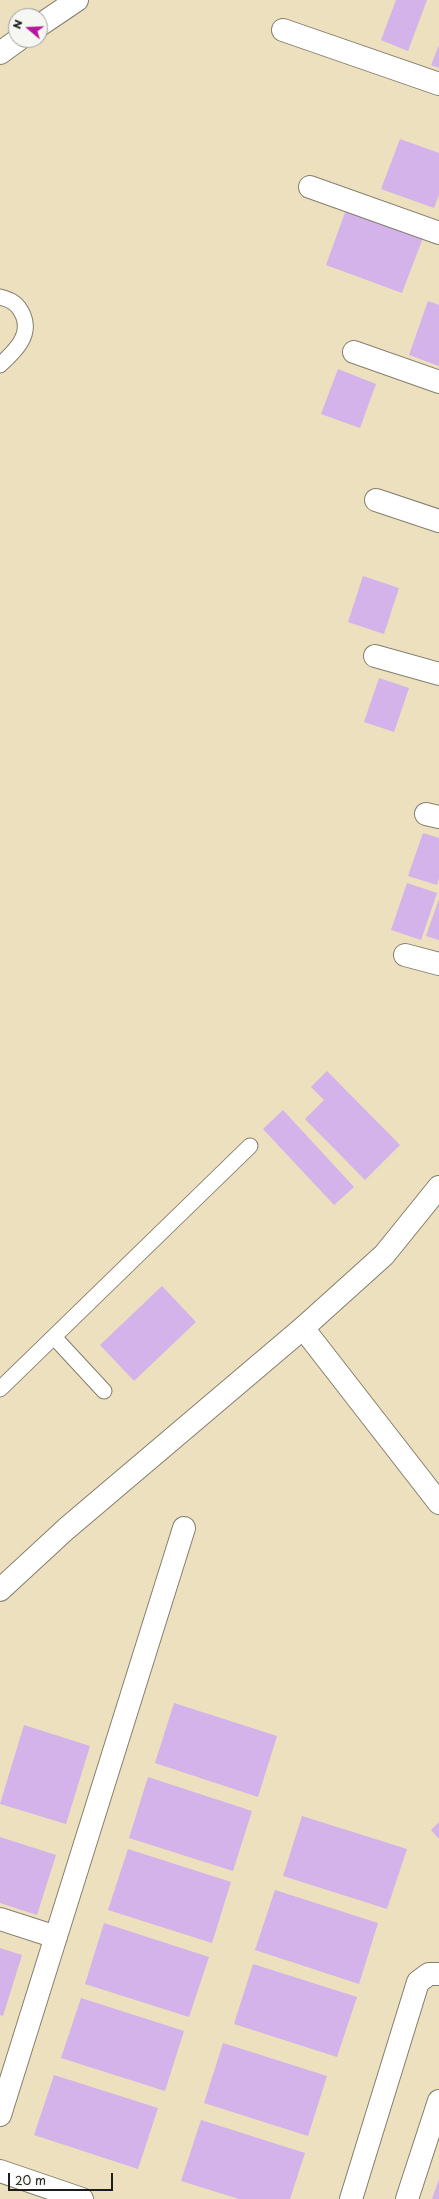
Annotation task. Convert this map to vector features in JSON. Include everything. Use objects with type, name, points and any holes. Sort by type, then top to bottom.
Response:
[{"type":"street","points":[[48,20],[77,0]]},
{"type":"street","points":[[283,30],[439,84]]},
{"type":"street","points":[[310,187],[439,233]]},
{"type":"street","points":[[354,352],[439,382]]},
{"type":"street","points":[[376,500],[439,521]]},
{"type":"street","points":[[375,656],[439,674]]},
{"type":"street","points":[[405,955],[439,964]]},
{"type":"street","points":[[0,1590],[66,1529],[303,1328],[384,1255],[439,1188]]},
{"type":"street","points":[[303,1328],[439,1503]]},
{"type":"street","points":[[0,2115],[184,1528]]},
{"type":"street","points":[[0,1919],[56,1936]]},
{"type":"street","points":[[351,2199],[418,1982],[429,1974],[439,1974]]},
{"type":"street","points":[[407,2199],[439,2101]]},
{"type":"street","points":[[0,2171],[82,2199]]},
{"type":"lane","points":[[0,298],[12,300],[20,308],[26,321],[25,333],[17,348],[0,365]]},
{"type":"lane","points":[[0,1390],[250,1146]]},
{"type":"lane","points":[[54,1337],[104,1391]]},
{"type":"building","points":[[396,0],[427,0],[408,51],[381,40]]},
{"type":"building","points":[[439,45],[439,68],[431,65]]},
{"type":"building","points":[[400,139],[439,153],[439,195],[434,208],[381,189]]},
{"type":"building","points":[[347,207],[424,235],[402,293],[326,265]]},
{"type":"building","points":[[428,301],[439,305],[439,366],[409,355]]},
{"type":"building","points":[[338,369],[376,384],[360,428],[321,414]]},
{"type":"building","points":[[363,576],[399,588],[384,634],[348,622]]},
{"type":"building","points":[[379,678],[409,688],[394,732],[364,722]]},
{"type":"building","points":[[423,833],[439,838],[439,878],[437,885],[408,876]]},
{"type":"building","points":[[407,883],[437,893],[421,940],[391,930]]},
{"type":"building","points":[[439,899],[439,940],[426,936]]},
{"type":"building","points":[[327,1071],[400,1145],[365,1180],[305,1119],[324,1100],[311,1087]]},
{"type":"building","points":[[283,1110],[354,1187],[334,1205],[263,1129]]},
{"type":"building","points":[[162,1286],[196,1322],[134,1381],[100,1345]]},
{"type":"building","points":[[174,1703],[277,1736],[258,1797],[155,1763]]},
{"type":"building","points":[[24,1725],[90,1746],[66,1824],[0,1804]]},
{"type":"building","points":[[148,1777],[252,1811],[233,1871],[129,1838]]},
{"type":"building","points":[[302,1816],[407,1849],[387,1909],[283,1876]]},
{"type":"building","points":[[439,1822],[439,1839],[431,1830]]},
{"type":"building","points":[[0,1837],[56,1855],[37,1915],[0,1903]]},
{"type":"building","points":[[128,1849],[231,1882],[212,1943],[108,1910]]},
{"type":"building","points":[[275,1890],[378,1923],[359,1984],[255,1950]]},
{"type":"building","points":[[104,1923],[209,1957],[189,2017],[85,1984]]},
{"type":"building","points":[[0,1948],[22,1955],[3,2016],[0,2015]]},
{"type":"building","points":[[253,1964],[357,1997],[337,2057],[234,2024]]},
{"type":"building","points":[[81,1998],[184,2031],[165,2091],[61,2058]]},
{"type":"building","points":[[223,2043],[327,2076],[308,2136],[204,2103]]},
{"type":"building","points":[[54,2075],[158,2108],[138,2169],[34,2135]]},
{"type":"building","points":[[201,2120],[305,2153],[290,2199],[239,2199],[181,2181]]},
{"type":"building","points":[[439,2179],[439,2199],[432,2199]]}]
